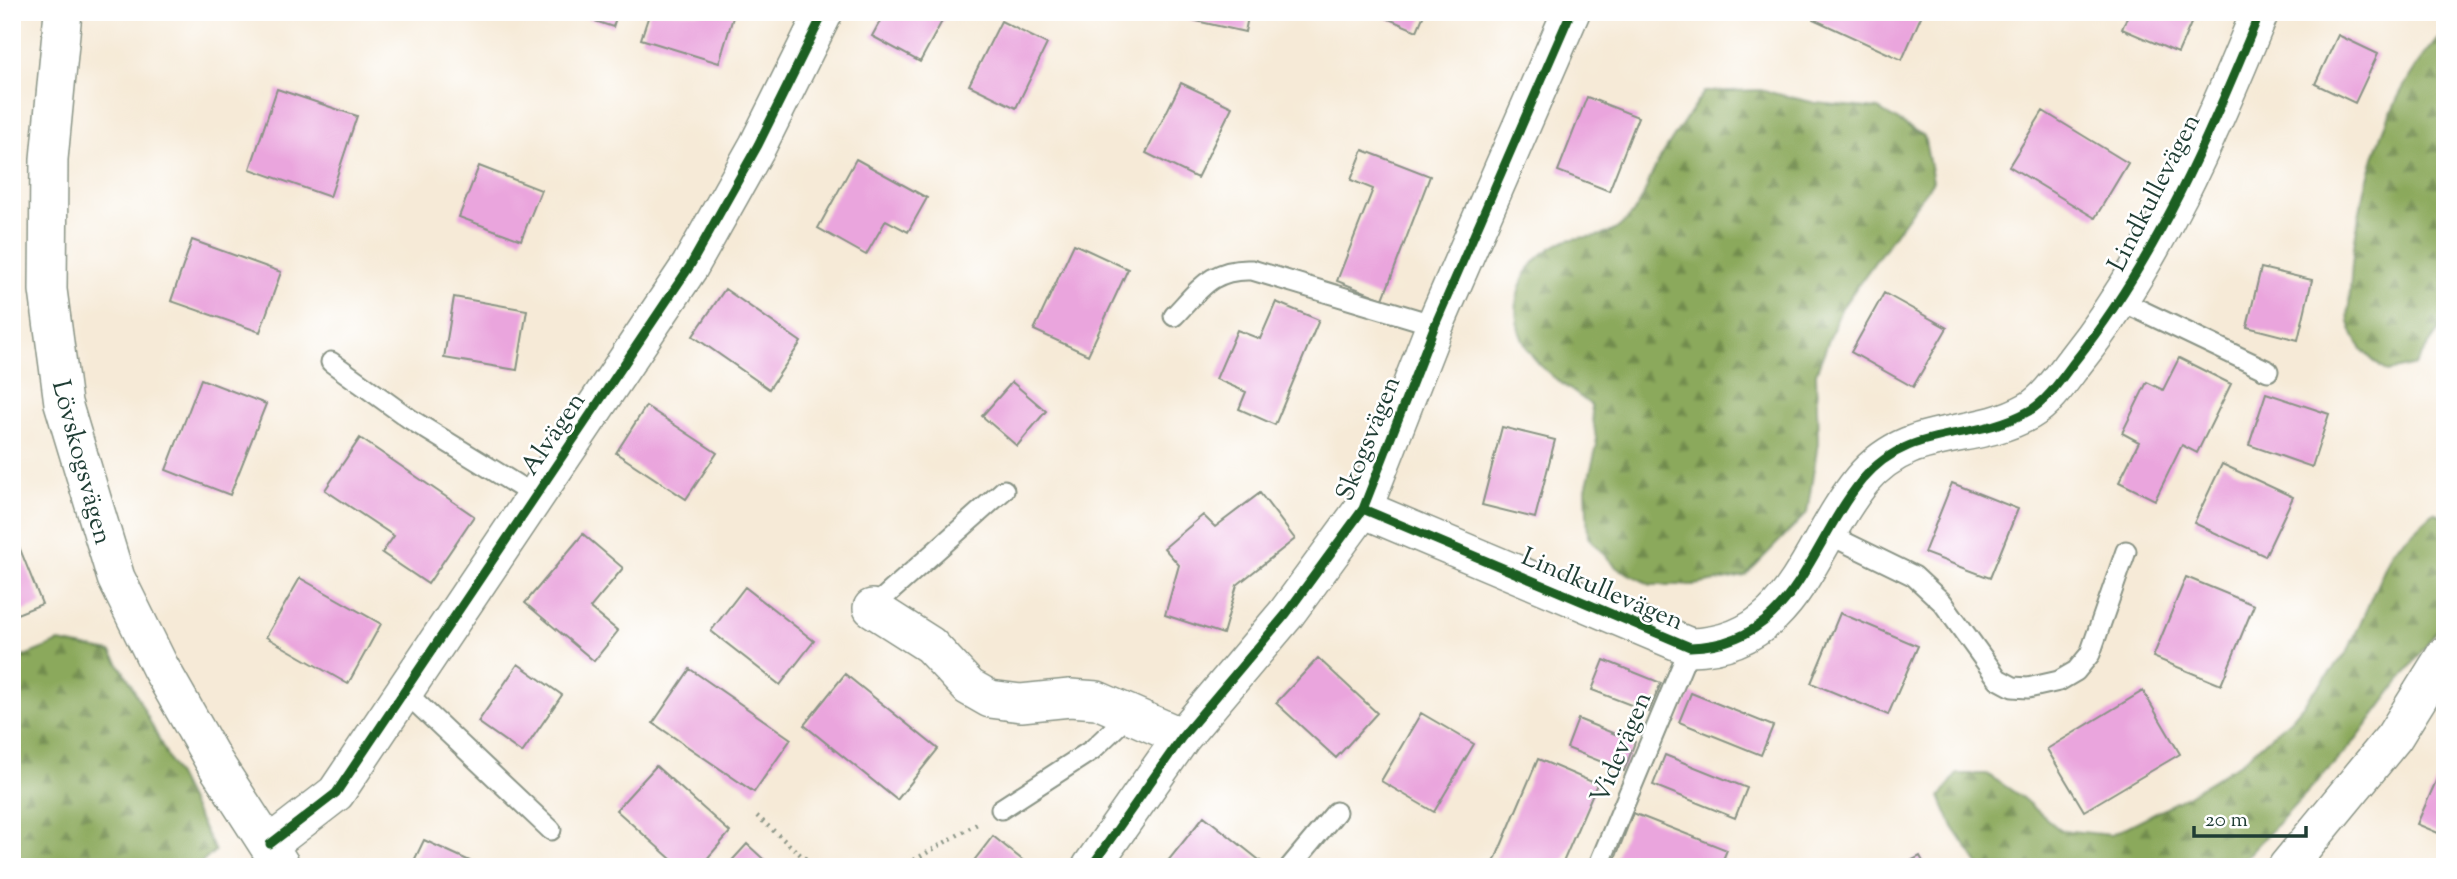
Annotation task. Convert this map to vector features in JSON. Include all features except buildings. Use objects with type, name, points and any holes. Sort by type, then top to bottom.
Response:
[{"type":"street","name":"Lövskogsvägen","points":[[63,12],[49,159],[48,277],[62,403],[116,578],[160,667],[213,760],[276,855]]},
{"type":"street","name":"Alvägen","points":[[276,855],[335,793],[690,266],[758,145],[824,12]]},
{"type":"street","name":"Skogsvägen","points":[[1094,866],[1182,737],[1286,614],[1363,509],[1435,325],[1571,12]]},
{"type":"street","name":"Lindkullevägen","points":[[1363,509],[1690,648],[1715,647],[1744,637],[1773,616],[1861,481],[1887,456],[1913,442],[1998,425],[2031,410],[2057,384],[2144,263],[2190,171],[2260,12]]},
{"type":"street","points":[[873,608],[930,645],[969,687],[990,699],[1021,703],[1070,698],[1097,700],[1182,737]]},
{"type":"street","points":[[2287,867],[2394,737],[2445,655]]},
{"type":"lane","points":[[1174,316],[1208,279],[1231,269],[1252,270],[1435,325]]},
{"type":"lane","points":[[2119,300],[2267,371]]},
{"type":"lane","name":"Alvägen","points":[[331,362],[410,419],[536,496]]},
{"type":"lane","points":[[873,608],[1004,491]]},
{"type":"lane","points":[[1828,534],[1914,576],[1943,604],[1997,679],[2013,687],[2028,688],[2059,681],[2076,671],[2090,654],[2126,551]]},
{"type":"lane","name":"Videvägen","points":[[1598,867],[1690,648]]},
{"type":"lane","points":[[404,691],[551,830]]},
{"type":"lane","points":[[1001,810],[1092,750],[1130,714]]},
{"type":"lane","points":[[1290,867],[1336,812]]},
{"type":"path","points":[[902,867],[1001,810]]},
{"type":"path","points":[[757,816],[803,857],[820,867]]},
{"type":"green space","points":[[2445,33],[2445,322],[2415,365],[2387,372],[2364,351],[2349,322],[2358,224],[2365,188],[2389,118],[2423,57]]},
{"type":"green space","points":[[1760,90],[1816,103],[1878,109],[1924,136],[1933,181],[1841,309],[1816,373],[1818,443],[1807,513],[1745,576],[1694,585],[1651,585],[1617,568],[1588,537],[1586,489],[1597,445],[1591,405],[1539,364],[1523,341],[1516,306],[1519,289],[1526,273],[1551,248],[1568,240],[1613,231],[1628,219],[1639,204],[1662,155],[1704,92]]},
{"type":"green space","points":[[2434,512],[2445,517],[2445,620],[2356,740],[2237,867],[1980,867],[1953,827],[1940,797],[1957,774],[1987,774],[2020,796],[2060,830],[2111,835],[2178,801],[2240,763],[2292,718],[2348,651],[2392,551]]},
{"type":"green space","points":[[59,642],[111,652],[128,678],[215,851],[197,867],[12,867],[12,661]]},
{"type":"cycle path","points":[[270,844],[336,793],[690,266],[758,145],[824,12]]},
{"type":"cycle path","points":[[1091,867],[1182,737],[1286,614],[1363,509],[1435,325],[1571,12]]},
{"type":"cycle path","points":[[1363,509],[1690,647],[1725,642],[1753,629],[1776,611],[1794,588],[1843,506],[1862,480],[1881,462],[1900,449],[1921,441],[2007,421],[2036,407],[2054,389],[2131,280],[2180,194],[2222,104],[2260,12]]}]
